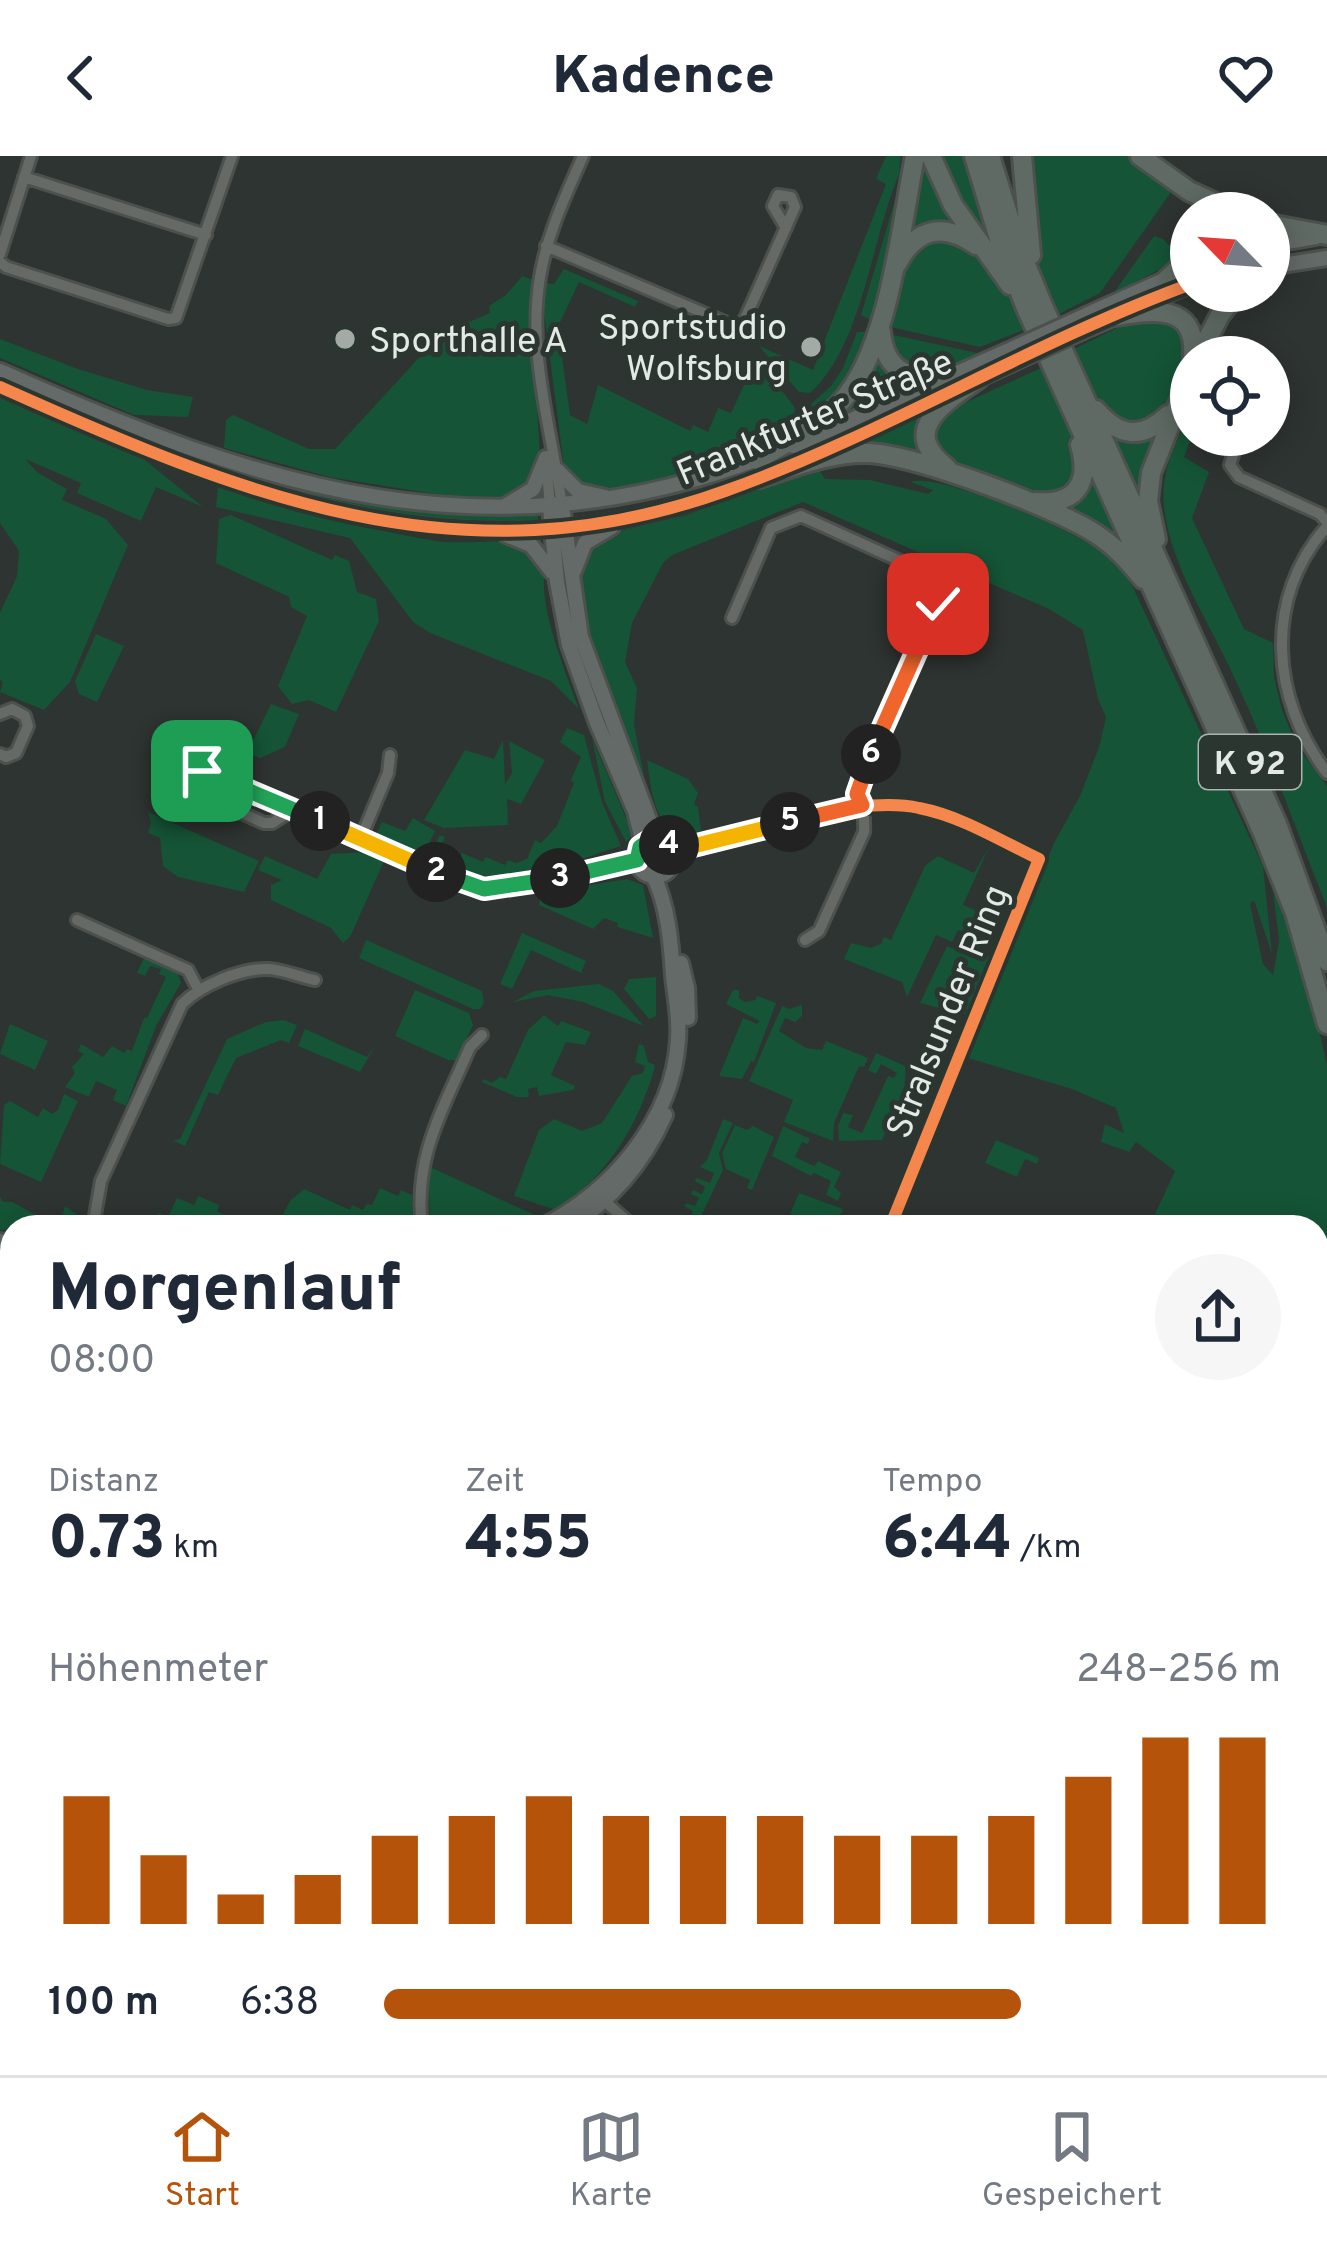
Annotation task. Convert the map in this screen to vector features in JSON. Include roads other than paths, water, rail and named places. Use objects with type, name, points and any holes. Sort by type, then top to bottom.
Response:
[{"type":"highway","points":[[758,469],[838,406],[855,384],[881,323],[915,156]]},
{"type":"highway","points":[[932,156],[953,206],[982,249],[1035,307]]},
{"type":"highway","name":"K 92","points":[[974,156],[1000,242],[1073,392],[1157,598],[1321,969]]},
{"type":"highway","name":"K 92","points":[[990,156],[1035,307]]},
{"type":"highway","points":[[1140,156],[1195,192]]},
{"type":"highway","points":[[1023,162],[1035,307]]},
{"type":"highway","points":[[1183,186],[1187,192]]},
{"type":"highway","points":[[1290,228],[1327,235]]},
{"type":"highway","points":[[890,279],[905,249],[926,232],[951,231],[982,249]]},
{"type":"highway","points":[[1116,316],[1154,310],[1174,315],[1191,336]]},
{"type":"highway","points":[[881,323],[883,346],[893,368],[913,378],[950,379]]},
{"type":"highway","points":[[961,478],[931,454],[927,426],[934,412],[978,379]]},
{"type":"highway","points":[[1073,392],[1104,420],[1130,434],[1154,429],[1170,411]]},
{"type":"highway","points":[[1025,502],[1055,504],[1068,499],[1084,476],[1073,392]]},
{"type":"highway","name":"K 92","points":[[1073,392],[1161,567],[1277,824],[1321,969]]},
{"type":"highway","points":[[1161,567],[1148,501],[1151,473],[1170,423]]},
{"type":"highway","points":[[758,469],[854,452],[892,456],[961,478],[1101,537],[1120,552],[1157,598]]},
{"type":"highway","points":[[1321,969],[1327,1024]]},
{"type":"street","points":[[31,156],[0,258],[6,267],[168,319],[181,311],[232,156]]},
{"type":"street","points":[[583,156],[547,247],[537,315],[547,451],[564,582],[650,841]]},
{"type":"street","points":[[24,178],[206,235]]},
{"type":"street","points":[[547,247],[732,325],[744,321],[795,207],[787,195],[775,199],[785,228]]},
{"type":"street","points":[[1290,241],[1327,235]]},
{"type":"street","points":[[1290,264],[1327,259]]},
{"type":"street","points":[[1089,321],[1170,278]]},
{"type":"street","points":[[1089,321],[1116,316],[1170,280]]},
{"type":"street","name":"Frankfurter Straße","points":[[0,371],[131,427],[274,475],[413,503],[556,507],[758,469],[950,379],[1089,321]]},
{"type":"street","name":"Frankfurter Straße","points":[[0,387],[181,464],[270,495],[392,523],[496,531],[628,520],[978,379],[1010,357]]},
{"type":"street","points":[[547,451],[557,470],[578,491],[616,499]]},
{"type":"street","points":[[499,509],[533,489],[547,451]]},
{"type":"street","points":[[1233,456],[1230,465],[1239,477],[1320,514],[1327,524],[1294,578],[1282,619],[1281,645],[1290,708],[1327,773]]},
{"type":"street","points":[[556,507],[557,470]]},
{"type":"street","points":[[732,618],[771,528],[801,516],[920,570],[930,579],[938,604],[862,774],[857,794],[866,815],[864,832],[819,931],[805,940]]},
{"type":"street","points":[[564,582],[585,543],[628,520]]},
{"type":"street","points":[[496,531],[540,552],[564,582]]},
{"type":"street","points":[[0,714],[13,709],[25,716],[28,726],[16,753],[0,754]]},
{"type":"street","points":[[361,840],[388,773],[390,755]]},
{"type":"street","points":[[294,809],[264,823],[202,795],[194,786],[196,778],[202,771],[212,772],[484,889],[553,880],[637,860],[650,841]]},
{"type":"street","name":"Stralsunder Ring","points":[[673,851],[862,805],[889,804],[939,813],[1040,859],[895,1215]]},
{"type":"street","points":[[637,860],[644,872],[660,874],[673,862],[667,842],[650,841]]},
{"type":"street","points":[[581,1215],[600,1197],[646,1132],[662,1101],[677,1051],[679,1010],[660,874]]},
{"type":"street","points":[[77,920],[188,970],[199,991]]},
{"type":"street","points":[[95,1215],[101,1181],[182,1004],[199,991],[256,969],[315,980]]},
{"type":"street","points":[[420,1215],[423,1158],[470,1047],[482,1035]]},
{"type":"street","points":[[565,1215],[600,1197]]},
{"type":"street","points":[[600,1197],[620,1215]]},
{"type":"place","name":"Sporthalle A","points":[[345,339]]},
{"type":"place","name":"Sportstudio Wolfsburg","points":[[811,347]]}]
